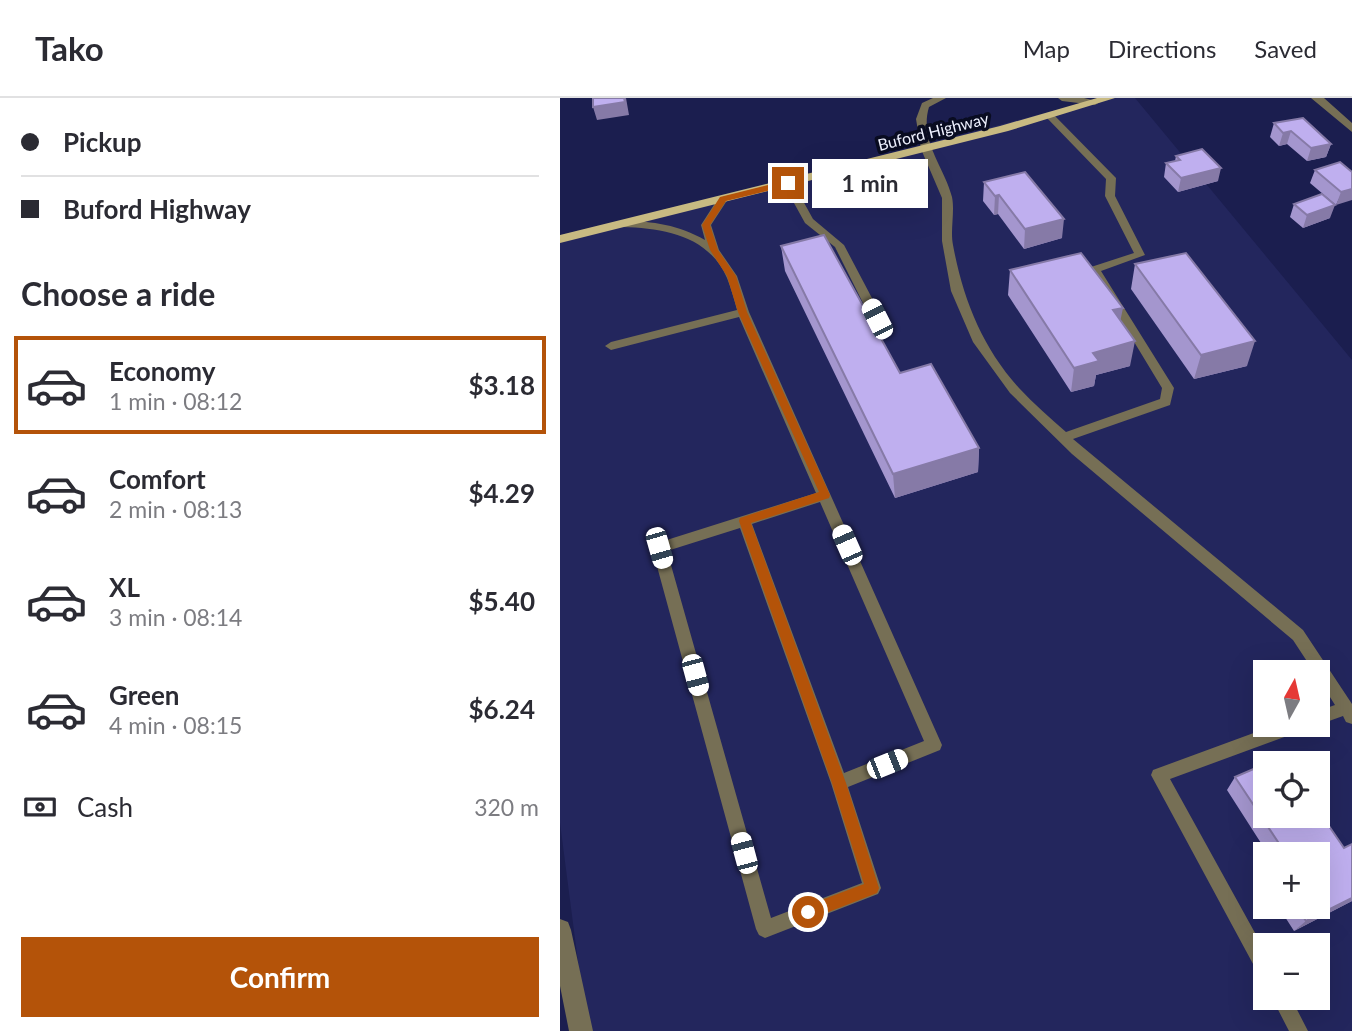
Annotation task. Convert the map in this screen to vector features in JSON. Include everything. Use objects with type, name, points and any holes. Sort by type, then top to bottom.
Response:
[{"type":"main road","name":"Buford Highway","points":[[560,239],[926,149],[1109,98]]},
{"type":"street","points":[[1317,98],[1352,129]]},
{"type":"street","points":[[560,930],[581,1031]]},
{"type":"lane","points":[[941,98],[925,105],[921,119],[926,149],[947,198],[947,241],[957,291],[977,339],[1014,390],[1063,438],[1298,635],[1349,712],[1330,716]]},
{"type":"lane","points":[[1062,98],[1096,102]]},
{"type":"lane","points":[[1050,116],[1111,178],[1110,196],[1140,255],[1096,269],[1168,388],[1166,402],[1063,438]]},
{"type":"lane","points":[[788,183],[809,220],[839,245],[877,319]]},
{"type":"lane","points":[[723,199],[706,225],[714,250],[732,276],[743,312],[934,745],[839,783]]},
{"type":"lane","points":[[624,224],[669,226],[687,233],[714,250]]},
{"type":"lane","points":[[611,346],[743,312]]},
{"type":"lane","points":[[744,521],[839,783],[872,888],[765,929],[659,548],[825,495]]},
{"type":"lane","points":[[1253,947],[1159,775],[1264,737]]},
{"type":"lane","points":[[1288,1010],[1299,1031]]},
{"type":"shaded area","points":[[1103,98],[1135,98],[1352,360],[1352,1031],[587,1031],[560,823],[560,239]]},
{"type":"building","points":[[593,98],[624,98],[625,102],[593,107]]},
{"type":"building","points":[[1303,118],[1331,144],[1311,148],[1291,131],[1283,133],[1274,123]]},
{"type":"building","points":[[1202,149],[1221,168],[1181,178],[1166,163],[1180,160],[1176,156]]},
{"type":"building","points":[[1340,162],[1352,172],[1352,189],[1341,192],[1315,170]]},
{"type":"building","points":[[1025,172],[1064,219],[1025,229],[999,195],[995,196],[984,182]]},
{"type":"building","points":[[1322,194],[1335,205],[1307,215],[1294,204]]},
{"type":"building","points":[[824,235],[900,373],[931,364],[979,448],[893,474],[781,246]]},
{"type":"building","points":[[1081,253],[1123,308],[1113,310],[1135,341],[1093,353],[1099,361],[1074,368],[1010,270]]},
{"type":"building","points":[[1186,253],[1255,341],[1201,355],[1135,264]]},
{"type":"building","points":[[1253,769],[1253,804],[1235,777]]},
{"type":"building","points":[[1269,828],[1330,828],[1344,848],[1352,844],[1352,898],[1330,909],[1330,842],[1278,842]]},
{"type":"route","points":[[788,183],[723,199],[706,225],[714,250],[732,276],[743,312],[825,495],[744,521],[839,783],[872,888],[808,912]]}]
